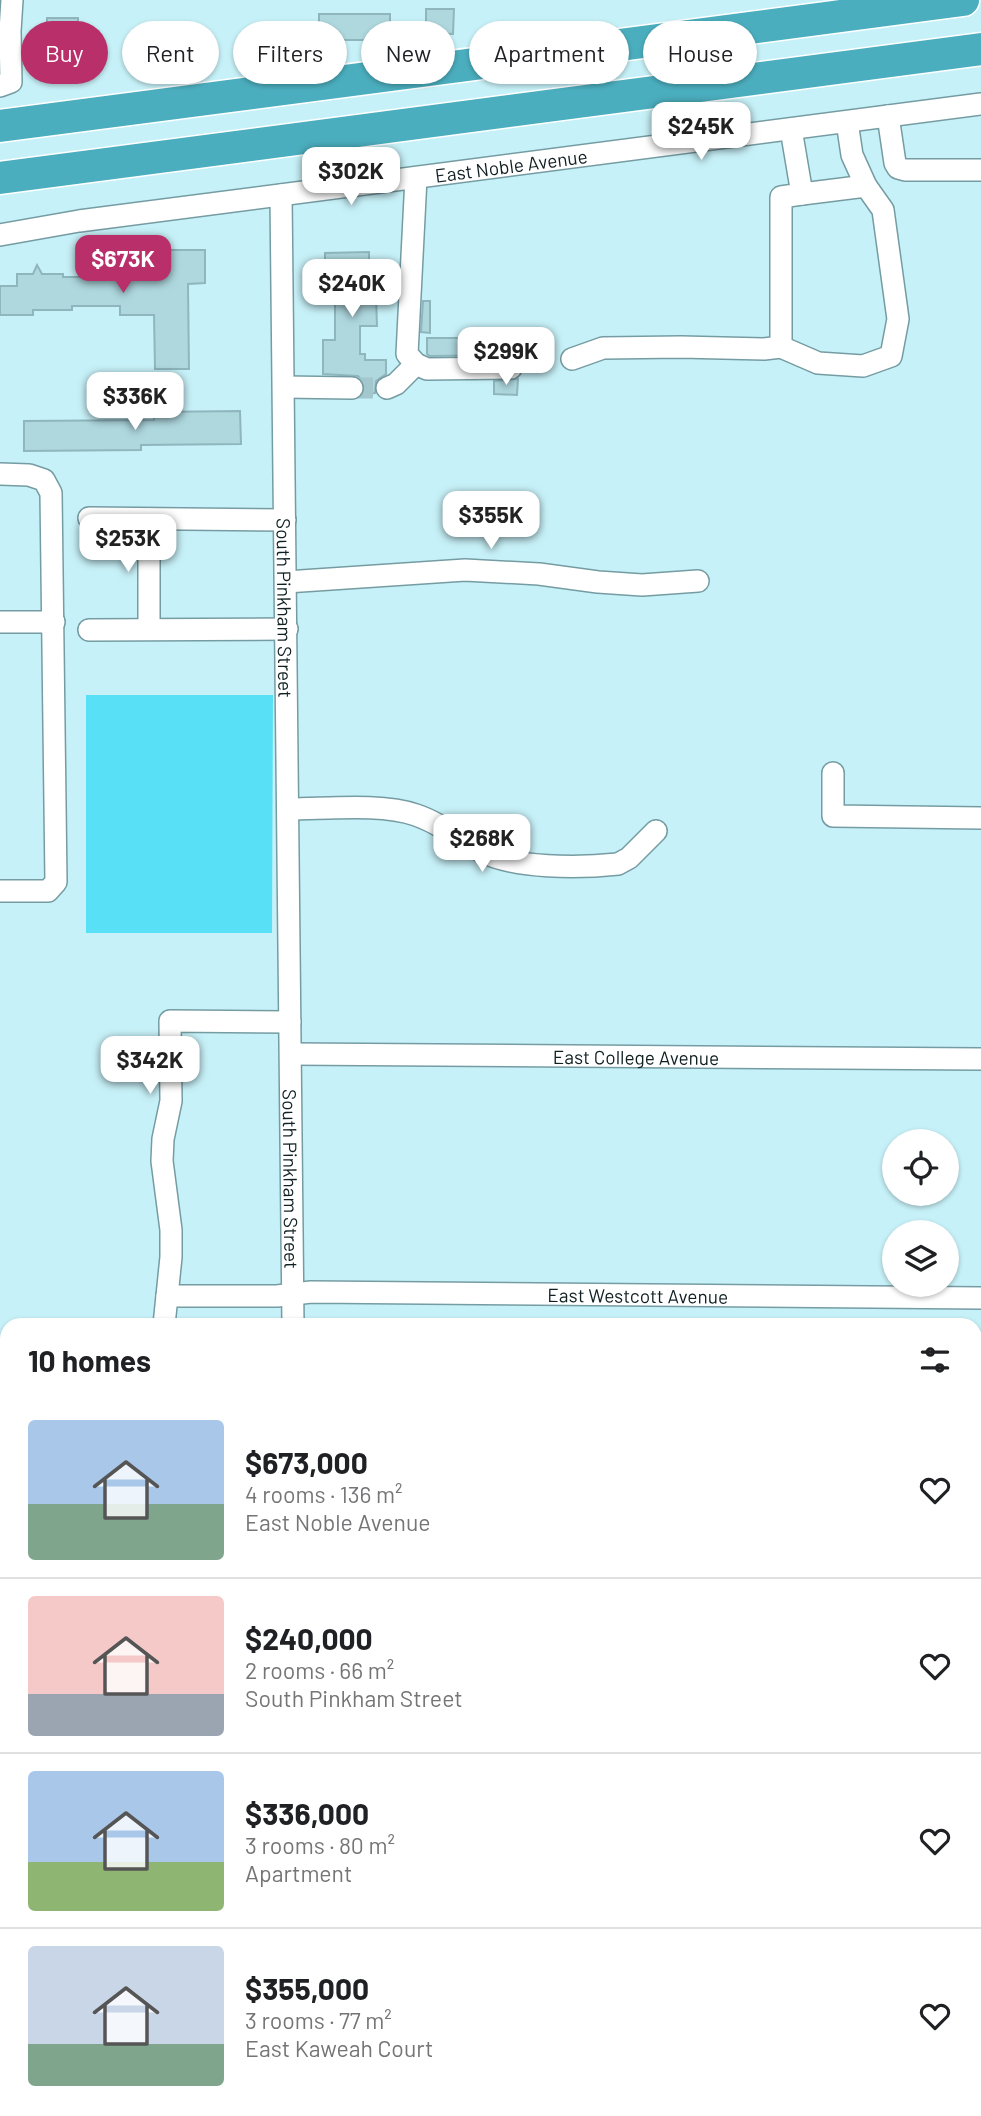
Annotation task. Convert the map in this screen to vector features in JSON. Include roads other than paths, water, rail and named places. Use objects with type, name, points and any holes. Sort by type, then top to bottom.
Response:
[{"type":"highway","points":[[0,126],[963,0]]},
{"type":"highway","points":[[0,178],[981,49]]},
{"type":"street","points":[[0,86],[11,82],[5,31],[12,0]]},
{"type":"street","name":"East Noble Avenue","points":[[0,235],[79,221],[981,104]]},
{"type":"street","points":[[888,116],[898,168],[981,170]]},
{"type":"street","points":[[572,359],[603,348],[681,347],[781,347],[818,363],[852,366],[863,366],[891,356],[898,319],[883,210],[866,186],[852,155],[847,122]]},
{"type":"street","points":[[791,129],[802,194]]},
{"type":"street","points":[[416,178],[407,354],[416,364],[427,369],[510,368]]},
{"type":"street","points":[[781,347],[781,197],[866,186]]},
{"type":"street","name":"South Pinkham Street","points":[[281,195],[293,1318]]},
{"type":"street","points":[[387,388],[396,384],[416,364]]},
{"type":"street","points":[[284,387],[352,388]]},
{"type":"street","points":[[0,474],[29,475],[44,480],[51,494],[56,883],[48,891],[0,891]]},
{"type":"street","points":[[89,518],[285,520]]},
{"type":"street","points":[[149,519],[149,628]]},
{"type":"street","points":[[286,582],[465,570],[538,574],[642,585],[698,581]]},
{"type":"street","points":[[0,622],[54,622]]},
{"type":"street","points":[[89,630],[287,629]]},
{"type":"street","points":[[834,773],[833,816],[981,818]]},
{"type":"street","points":[[289,809],[394,809],[434,822],[483,852],[522,864],[618,864],[629,858],[656,831]]},
{"type":"street","points":[[165,1318],[171,1230],[162,1161],[163,1139],[171,1101],[170,1021],[290,1022]]},
{"type":"street","name":"East College Avenue","points":[[291,1054],[981,1059]]},
{"type":"street","name":"East Westcott Avenue","points":[[293,1294],[311,1292],[981,1298]]},
{"type":"street","name":"South Pinkham Street","points":[[167,1296],[293,1294]]},
{"type":"tunnel","points":[[352,388],[387,388]]}]
